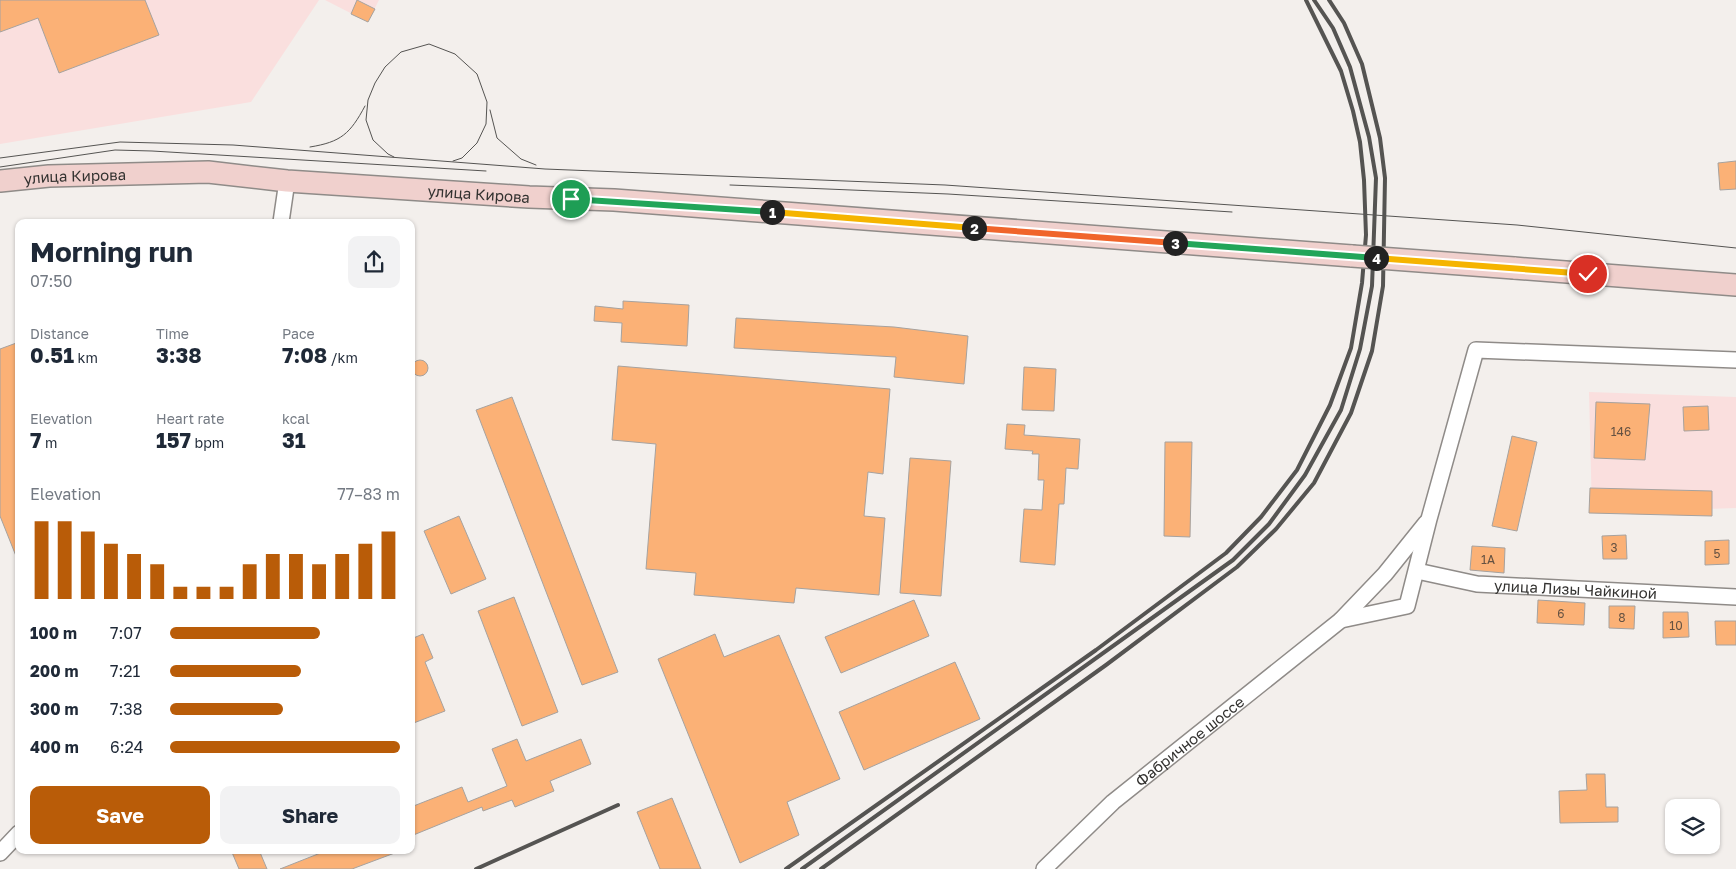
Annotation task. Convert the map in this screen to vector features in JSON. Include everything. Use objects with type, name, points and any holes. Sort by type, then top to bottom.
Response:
[{"type":"main road","name":"улица Кирова","points":[[0,182],[49,176],[208,172],[287,181],[528,197],[614,200],[1736,285]]},
{"type":"street","points":[[281,219],[287,181]]},
{"type":"street","points":[[1417,570],[1429,519],[1476,350],[1736,360]]},
{"type":"street","name":"Фабричное шоссе","points":[[1044,869],[1113,802],[1342,620],[1385,574],[1429,519]]},
{"type":"street","name":"Фабричное шоссе","points":[[1342,620],[1407,606],[1417,570]]},
{"type":"street","name":"улица Лизы Чайкиной","points":[[1417,570],[1477,584],[1736,597]]},
{"type":"street","points":[[0,852],[15,837]]},
{"type":"shaded area","points":[[0,0],[319,0],[251,102],[0,144]]},
{"type":"shaded area","points":[[325,0],[379,0],[368,22]]},
{"type":"shaded area","points":[[1589,392],[1736,397],[1736,508],[1592,513]]},
{"type":"building","points":[[0,0],[145,0],[159,35],[59,73],[38,18],[0,32]]},
{"type":"building","points":[[357,0],[375,9],[368,22],[351,14]]},
{"type":"building","points":[[1736,161],[1736,189],[1720,190],[1718,163]]},
{"type":"building","points":[[623,301],[689,305],[687,346],[621,342],[622,323],[594,321],[595,306],[623,309]]},
{"type":"building","points":[[736,318],[894,327],[968,336],[964,384],[894,377],[896,357],[734,348]]},
{"type":"building","points":[[15,343],[15,554],[0,516],[0,349]]},
{"type":"building","points":[[417,361],[423,361],[427,365],[427,371],[423,375],[420,376],[415,373],[415,363]]},
{"type":"building","points":[[618,366],[890,389],[883,474],[868,472],[864,516],[885,518],[879,595],[796,588],[794,603],[694,595],[696,573],[646,569],[656,444],[612,440]]},
{"type":"building","points":[[1024,367],[1056,369],[1054,411],[1022,410]]},
{"type":"building","points":[[512,397],[618,672],[582,685],[476,410]]},
{"type":"building","points":[[1596,402],[1650,404],[1645,460],[1594,458]]},
{"type":"building","points":[[1708,406],[1709,430],[1684,431],[1683,407]]},
{"type":"building","points":[[1007,424],[1025,425],[1024,435],[1080,439],[1078,469],[1066,468],[1064,504],[1059,504],[1055,565],[1020,562],[1024,509],[1042,510],[1044,480],[1038,480],[1039,454],[1032,454],[1033,451],[1005,449]]},
{"type":"building","points":[[1512,436],[1537,442],[1517,531],[1492,526]]},
{"type":"building","points":[[1165,442],[1192,442],[1190,537],[1164,536]]},
{"type":"building","points":[[910,458],[951,461],[941,596],[900,593]]},
{"type":"building","points":[[1590,488],[1712,491],[1712,516],[1589,513]]},
{"type":"building","points":[[459,516],[486,579],[451,594],[424,531]]},
{"type":"building","points":[[1626,535],[1627,559],[1603,559],[1602,536]]},
{"type":"building","points":[[1729,540],[1729,564],[1705,565],[1705,541]]},
{"type":"building","points":[[1472,546],[1505,548],[1504,573],[1470,570]]},
{"type":"building","points":[[514,597],[558,712],[522,726],[478,611]]},
{"type":"building","points":[[914,600],[929,636],[841,673],[825,637]]},
{"type":"building","points":[[1538,600],[1585,603],[1584,625],[1537,623]]},
{"type":"building","points":[[1609,606],[1635,606],[1634,629],[1609,628]]},
{"type":"building","points":[[1663,612],[1688,612],[1689,637],[1663,638]]},
{"type":"building","points":[[1715,621],[1736,621],[1736,645],[1716,645]]},
{"type":"building","points":[[423,634],[433,658],[425,662],[445,711],[415,722],[415,637]]},
{"type":"building","points":[[715,634],[724,657],[779,635],[840,779],[787,802],[799,835],[740,863],[658,659]]},
{"type":"building","points":[[955,662],[980,719],[864,770],[839,712]]},
{"type":"building","points":[[517,739],[526,761],[581,739],[591,764],[550,781],[554,791],[515,807],[512,800],[483,811],[482,807],[415,834],[415,805],[462,787],[468,802],[507,786],[492,749]]},
{"type":"building","points":[[1586,774],[1605,774],[1606,807],[1618,807],[1618,822],[1560,823],[1559,791],[1587,790]]},
{"type":"building","points":[[672,798],[701,869],[660,869],[637,812]]},
{"type":"building","points":[[233,854],[261,854],[267,869],[239,869]]},
{"type":"building","points":[[318,854],[392,854],[352,869],[280,869]]},
{"type":"tram line","points":[[394,157],[373,140],[366,120],[368,100],[375,83],[385,67],[401,52],[429,44],[455,54],[477,74],[487,102],[486,124],[477,143],[462,158],[453,161]]},
{"type":"tram line","points":[[310,147],[330,142],[344,135],[354,124],[365,106]]},
{"type":"tram line","points":[[490,110],[497,138],[521,159],[536,165]]},
{"type":"tram line","points":[[0,158],[120,142],[233,145],[545,169],[945,185],[1517,225],[1736,248]]},
{"type":"tram line","points":[[0,167],[115,150],[486,171]]},
{"type":"tram line","points":[[730,185],[948,194],[1232,212]]},
{"type":"railway","points":[[786,869],[1096,650],[1226,553],[1261,517],[1297,470],[1330,405],[1351,348],[1362,283],[1366,235],[1364,180],[1360,142],[1353,111],[1341,71],[1306,0]]},
{"type":"railway","points":[[802,869],[1233,560],[1269,524],[1305,475],[1341,410],[1360,349],[1372,286],[1376,178],[1369,137],[1350,67],[1333,28],[1314,0]]},
{"type":"railway","points":[[821,869],[1106,665],[1237,567],[1276,529],[1314,483],[1351,413],[1372,351],[1383,286],[1385,178],[1380,138],[1362,64],[1344,23],[1329,0]]},
{"type":"railway","points":[[476,869],[618,805]]},
{"type":"route","points":[[571,199],[614,200],[1588,274]]}]
